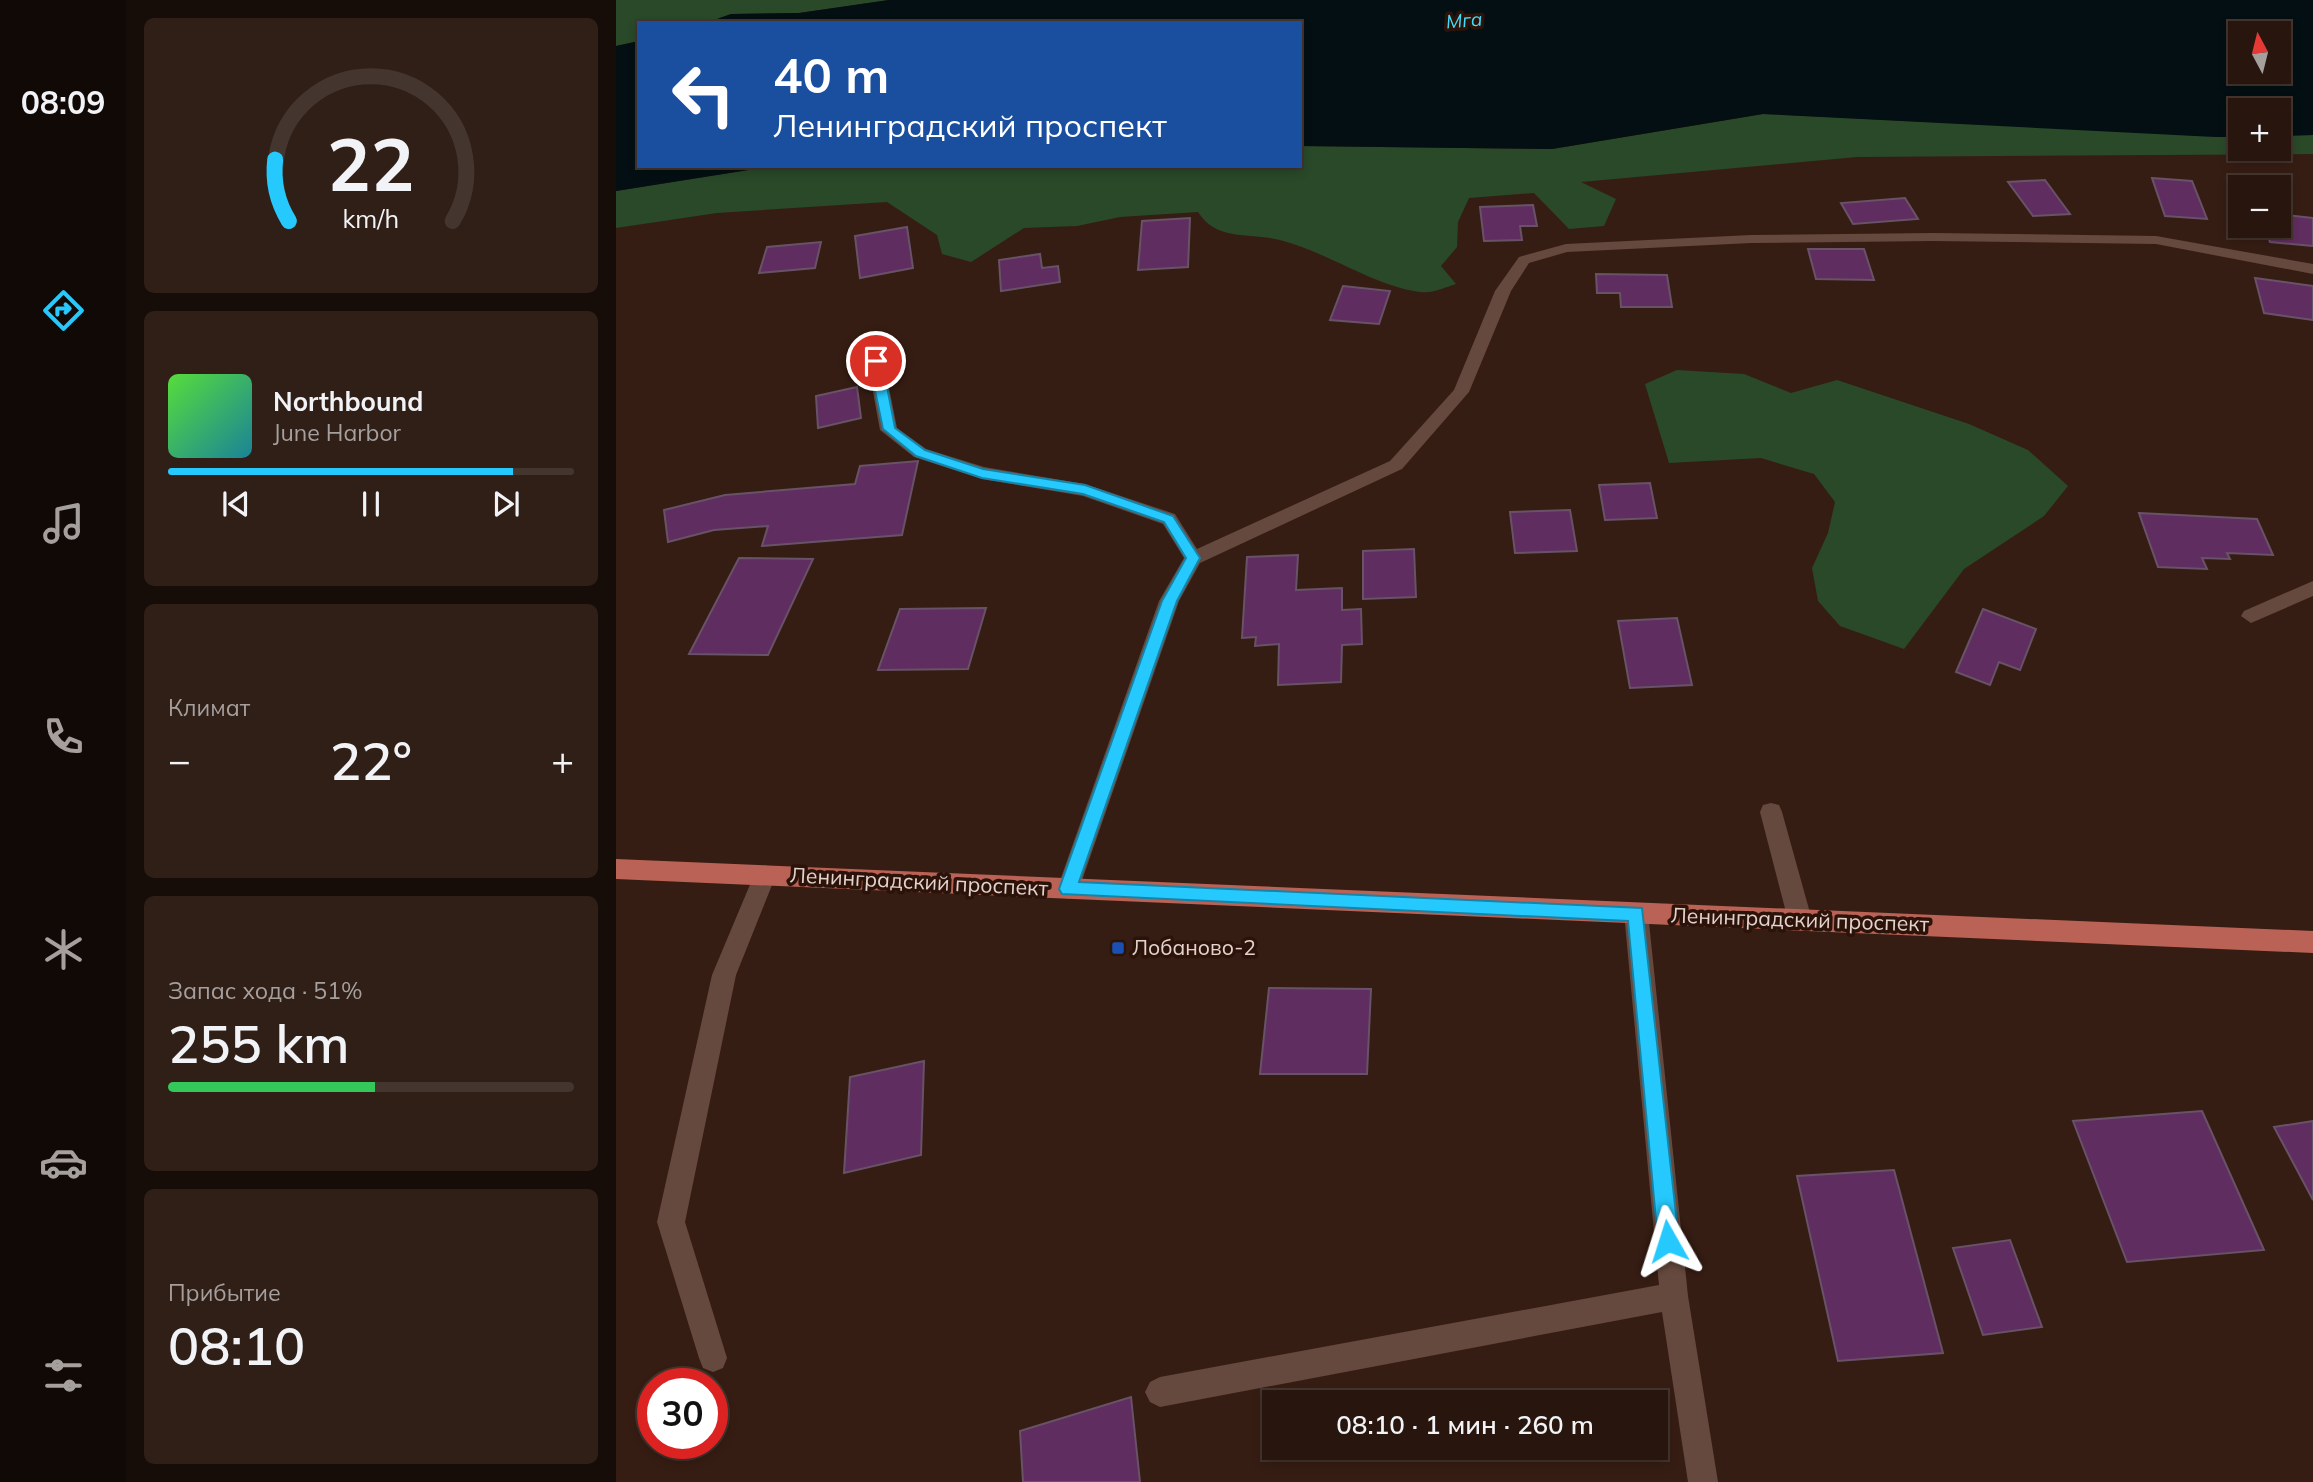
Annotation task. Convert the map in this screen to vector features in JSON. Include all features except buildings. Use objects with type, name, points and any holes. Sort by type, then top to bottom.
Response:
[{"type":"main road","name":"Ленинградский проспект","points":[[616,869],[2313,942]]},
{"type":"street","points":[[1068,889],[1169,601],[1193,558],[1396,465],[1461,392],[1503,291],[1524,260],[1566,248],[1803,238],[2156,240],[2313,269]]},
{"type":"street","points":[[871,338],[889,429],[920,453],[982,473],[1085,490],[1168,519],[1193,558]]},
{"type":"street","points":[[2251,615],[2313,588]]},
{"type":"street","points":[[1770,811],[1800,920]]},
{"type":"street","points":[[713,1358],[671,1222],[724,975],[765,876]]},
{"type":"street","points":[[1636,913],[1674,1296],[1703,1482]]},
{"type":"street","points":[[1160,1392],[1674,1296]]},
{"type":"green space","points":[[616,0],[889,0],[799,13],[731,14],[712,21],[637,21],[637,41],[616,46]]},
{"type":"green space","points":[[1763,114],[2228,136],[2228,155],[1857,157],[1581,182],[1616,199],[1604,226],[1569,229],[1534,193],[1469,198],[1458,222],[1457,247],[1441,266],[1456,284],[1424,292],[1385,283],[1298,245],[1224,232],[1214,228],[1198,212],[1120,217],[1077,226],[1024,228],[971,262],[942,254],[937,235],[887,202],[717,213],[616,228],[616,191],[761,168],[1302,168],[1302,146],[1552,149]]},
{"type":"green space","points":[[2313,135],[2313,154],[2291,154],[2291,136]]},
{"type":"green space","points":[[1677,370],[1744,374],[1791,393],[1837,380],[1969,424],[2028,450],[2068,486],[2044,516],[1964,569],[1904,649],[1840,626],[1818,601],[1812,568],[1828,533],[1835,502],[1814,474],[1761,458],[1669,463],[1645,384]]},
{"type":"water","name":"Мга","points":[[889,0],[2313,0],[2313,135],[2291,136],[2291,98],[2228,98],[2228,137],[1763,114],[1552,149],[1302,146],[1302,21],[712,21],[731,14],[799,13]]},
{"type":"water","points":[[637,41],[637,168],[761,168],[616,191],[616,46]]},
{"type":"place","name":"Лобаново-2","points":[[1118,948]]},
{"type":"route","points":[[876,361],[889,429],[920,453],[982,473],[1085,490],[1168,519],[1193,558],[1169,601],[1068,889],[1636,913],[1668,1241]]}]
